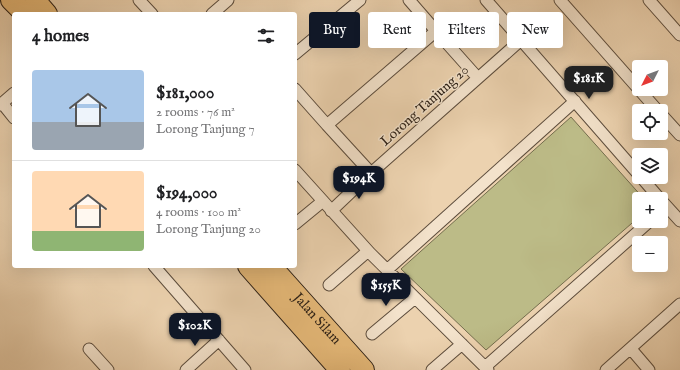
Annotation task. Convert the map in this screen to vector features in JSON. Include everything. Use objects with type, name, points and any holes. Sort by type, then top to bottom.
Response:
[{"type":"highway","points":[[12,0],[23,12]]},
{"type":"highway","points":[[35,0],[45,12]]},
{"type":"highway","name":"Jalan Silam","points":[[250,268],[340,370]]},
{"type":"highway","name":"Jalan Silam","points":[[273,268],[364,370]]},
{"type":"street","points":[[139,0],[150,12]]},
{"type":"street","points":[[214,12],[228,0]]},
{"type":"street","points":[[409,0],[434,29]]},
{"type":"street","points":[[486,0],[507,24]]},
{"type":"street","points":[[560,0],[652,104]]},
{"type":"street","points":[[649,0],[680,35]]},
{"type":"street","points":[[297,52],[354,2]]},
{"type":"street","points":[[327,125],[434,33]]},
{"type":"street","points":[[451,48],[477,77]]},
{"type":"street","name":"Lorong Tanjung 20","points":[[331,211],[477,77],[511,48]]},
{"type":"street","points":[[528,48],[632,167]]},
{"type":"street","points":[[297,91],[371,173]]},
{"type":"street","points":[[12,95],[1,104],[12,116]]},
{"type":"street","points":[[387,270],[575,101]]},
{"type":"street","points":[[668,122],[680,135]]},
{"type":"street","points":[[297,172],[368,251],[486,368],[642,228]]},
{"type":"street","points":[[646,184],[653,192]]},
{"type":"street","points":[[297,222],[323,201]]},
{"type":"street","points":[[668,210],[680,221]]},
{"type":"street","points":[[329,285],[368,251]]},
{"type":"street","points":[[156,268],[245,370]]},
{"type":"street","points":[[372,334],[416,298]]},
{"type":"street","points":[[606,370],[680,305]]},
{"type":"street","points":[[186,370],[219,340]]},
{"type":"street","points":[[432,370],[462,344]]},
{"type":"street","points":[[89,349],[108,370]]},
{"type":"street","points":[[630,349],[649,370]]},
{"type":"shaded area","points":[[571,117],[638,192],[632,192],[632,223],[486,350],[401,269]]}]
